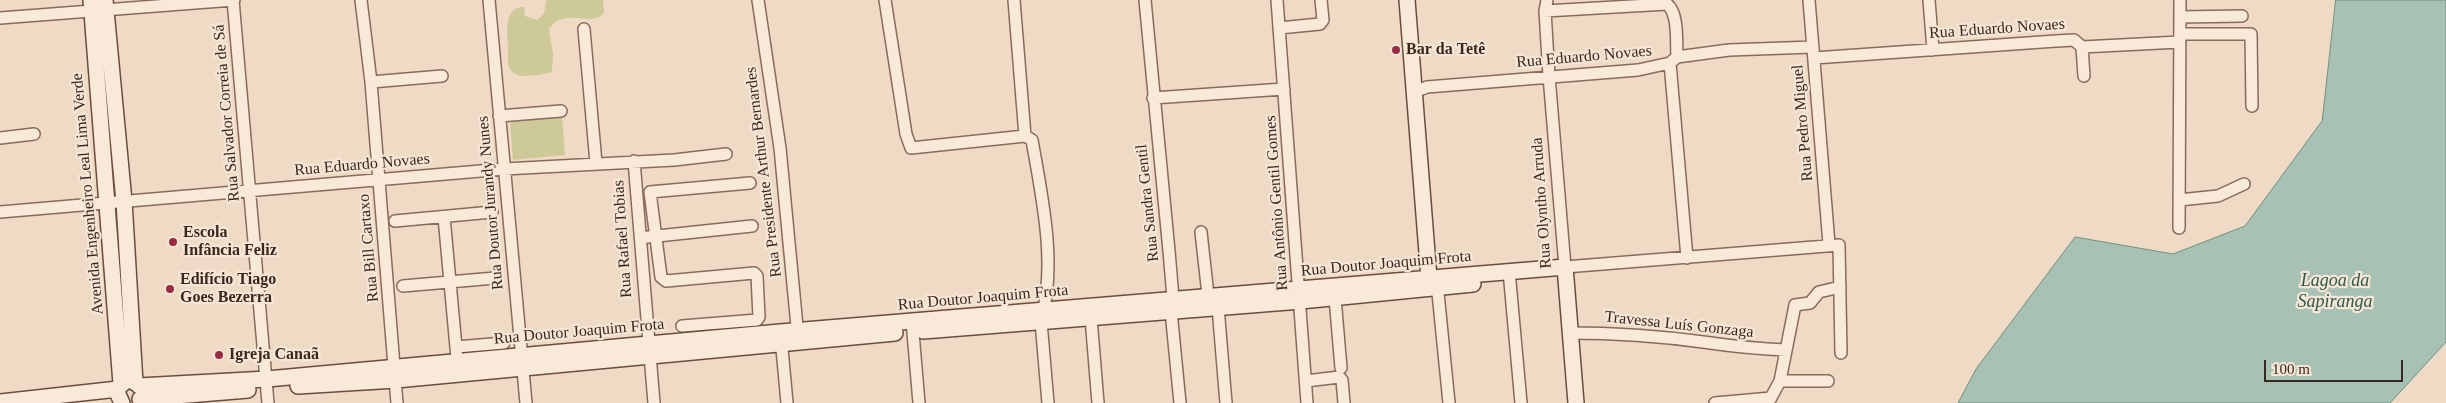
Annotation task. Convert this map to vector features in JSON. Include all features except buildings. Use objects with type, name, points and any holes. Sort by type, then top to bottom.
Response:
[{"type":"street","points":[[0,18],[98,5],[233,0]]},
{"type":"street","name":"Rua Salvador Correia de Sá","points":[[233,0],[268,390]]},
{"type":"street","name":"Rua Bill Cartaxo","points":[[362,0],[371,82],[397,403]]},
{"type":"street","name":"Rua Doutor Jurandy Nunes","points":[[489,0],[526,403]]},
{"type":"street","name":"Rua Presidente Arthur Bernardes","points":[[758,0],[780,148],[797,336]]},
{"type":"street","points":[[885,0],[902,109],[911,148],[1025,136],[1032,140],[1045,216],[1048,263],[1042,316],[1048,403]]},
{"type":"street","points":[[1014,0],[1025,136]]},
{"type":"street","name":"Rua Sandra Gentil","points":[[1145,0],[1180,403]]},
{"type":"street","name":"Rua Antônio Gentil Gomes","points":[[1277,0],[1308,403]]},
{"type":"street","points":[[1279,28],[1320,24],[1323,20],[1321,0]]},
{"type":"street","points":[[1407,0],[1431,283],[1438,293],[1449,403]]},
{"type":"street","name":"Rua Pedro Miguel","points":[[1809,0],[1829,244]]},
{"type":"street","points":[[1930,0],[1933,50]]},
{"type":"street","points":[[2179,228],[2180,0]]},
{"type":"street","points":[[1546,5],[1667,4],[1670,7],[1674,17],[1673,60],[1687,258]]},
{"type":"street","name":"Avenida Engenheiro Leal Lima Verde","points":[[98,5],[124,201],[130,392]]},
{"type":"street","name":"Avenida Engenheiro Leal Lima Verde","points":[[98,5],[106,203],[130,392]]},
{"type":"street","name":"Rua Olyntho Arruda","points":[[1546,5],[1549,76],[1576,403]]},
{"type":"street","points":[[2181,17],[2242,16]]},
{"type":"street","points":[[584,29],[596,163]]},
{"type":"street","name":"Rua Eduardo Novaes","points":[[1414,92],[1427,87],[1638,70],[1673,60],[1729,50],[1814,53],[1933,50],[2074,40],[2082,47],[2179,38],[2251,34],[2252,106]]},
{"type":"street","points":[[2082,47],[2084,76]]},
{"type":"street","points":[[371,82],[442,76]]},
{"type":"street","points":[[1153,98],[1284,89]]},
{"type":"street","points":[[499,116],[561,111]]},
{"type":"street","points":[[0,138],[34,134]]},
{"type":"street","name":"Rua Eduardo Novaes","points":[[0,212],[504,169],[726,154]]},
{"type":"street","name":"Rua Rafael Tobias","points":[[634,161],[654,403]]},
{"type":"street","points":[[682,326],[757,320],[759,317],[757,276],[754,273],[666,280],[659,274],[654,236],[652,192],[750,183]]},
{"type":"street","points":[[2179,200],[2218,196],[2244,184]]},
{"type":"street","points":[[394,221],[492,212]]},
{"type":"street","points":[[444,217],[457,361],[504,343]]},
{"type":"street","points":[[639,237],[752,226]]},
{"type":"street","points":[[1201,232],[1208,295]]},
{"type":"street","points":[[1829,244],[1839,245],[1841,353]]},
{"type":"street","name":"Rua Doutor Joaquim Frota","points":[[0,402],[130,392],[268,390],[396,374],[457,361],[522,361],[1172,304],[1218,307],[1300,296],[1564,272],[1829,244]]},
{"type":"street","points":[[1509,276],[1521,403]]},
{"type":"street","points":[[403,286],[496,278]]},
{"type":"street","name":"Rua Doutor Joaquim Frota","points":[[1042,316],[1091,318],[1172,304],[1208,295],[1335,298],[1431,283]]},
{"type":"street","points":[[1715,403],[1770,400],[1780,382],[1795,305],[1810,303],[1819,292],[1840,287]]},
{"type":"street","points":[[1335,298],[1341,368]]},
{"type":"street","points":[[1218,307],[1226,403]]},
{"type":"street","points":[[1091,318],[1098,403]]},
{"type":"street","points":[[912,327],[919,403]]},
{"type":"street","name":"Travessa Luís Gonzaga","points":[[1569,334],[1623,335],[1702,342],[1750,349],[1786,350]]},
{"type":"street","points":[[781,337],[787,403]]},
{"type":"street","points":[[1306,380],[1339,377],[1342,380],[1344,403]]},
{"type":"street","points":[[1780,382],[1828,382]]},
{"type":"shaded area","points":[[546,0],[603,0],[604,13],[593,19],[570,18],[555,22],[549,29],[553,54],[552,71],[531,76],[518,75],[511,70],[508,64],[508,20],[513,11],[524,7],[525,16],[537,20],[544,14]]},
{"type":"shaded area","points":[[562,117],[565,155],[513,160],[510,121]]},
{"type":"water","name":"Lagoa da Sapiranga","points":[[2336,0],[2446,0],[2446,342],[2390,403],[1958,403],[1976,369],[2075,237],[2173,254],[2245,226],[2322,121]]},
{"type":"place","name":"Bar da Tetê","points":[[1396,50]]},
{"type":"place","name":"Escola Infância Feliz","points":[[173,242]]},
{"type":"place","name":"Edifício Tiago Goes Bezerra","points":[[170,289]]},
{"type":"place","name":"Igreja Canaã","points":[[219,355]]}]
